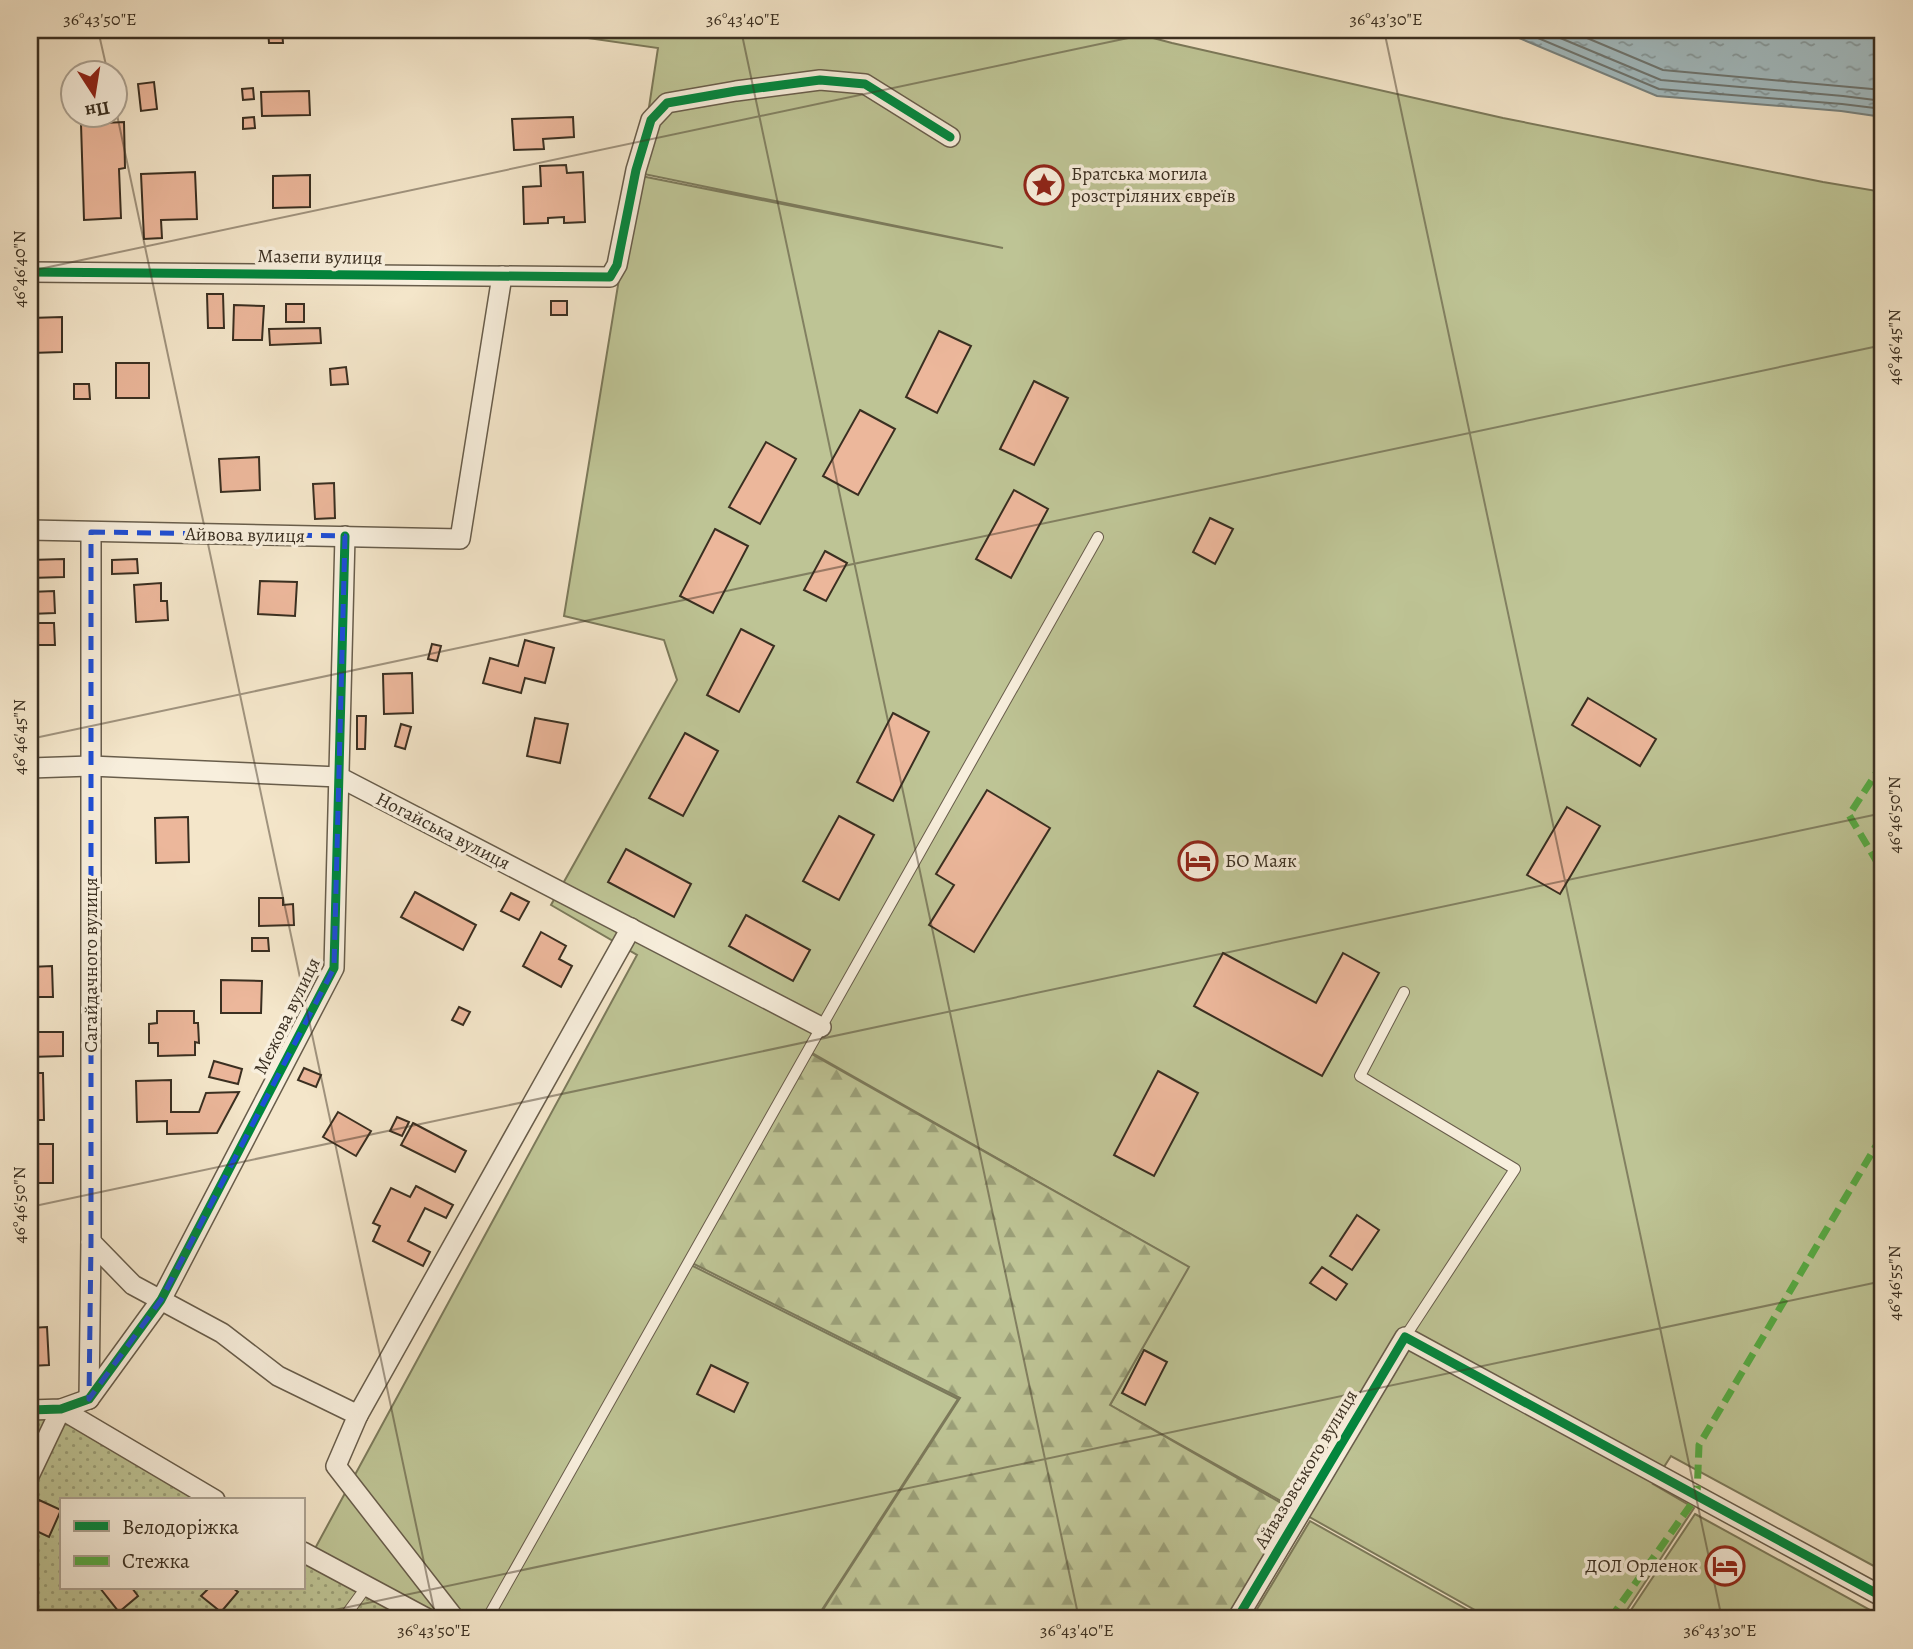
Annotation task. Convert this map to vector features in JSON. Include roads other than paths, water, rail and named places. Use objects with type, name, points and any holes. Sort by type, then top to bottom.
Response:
[{"type":"street","name":"Мазепи вулиця","points":[[30,272],[610,277],[617,265],[636,170],[651,120],[667,103],[820,80],[865,84],[950,137]]},
{"type":"street","name":"Айвова вулиця","points":[[30,530],[460,539],[502,276]]},
{"type":"street","name":"Сагайдачного вулиця","points":[[89,1399],[91,531]]},
{"type":"street","name":"Межова вулиця","points":[[89,1399],[161,1300],[334,968],[345,536]]},
{"type":"street","name":"Ногайська вулиця","points":[[30,768],[91,766],[339,777],[821,1027]]},
{"type":"street","points":[[455,1619],[336,1466],[358,1415],[631,929]]},
{"type":"street","points":[[91,1242],[133,1285],[222,1333],[278,1376],[358,1415]]},
{"type":"street","points":[[1405,1336],[1883,1597]]},
{"type":"street","name":"Айвазовського вулиця","points":[[1237,1619],[1405,1336]]},
{"type":"street","points":[[30,1410],[61,1409],[89,1399]]},
{"type":"street","points":[[30,1474],[61,1409]]},
{"type":"street","points":[[61,1409],[212,1498]]},
{"type":"street","points":[[304,1553],[429,1619]]},
{"type":"lane","points":[[487,1619],[1098,537]]},
{"type":"lane","points":[[1404,992],[1360,1076],[1515,1169],[1405,1336]]},
{"type":"lane","points":[[343,1619],[367,1586]]},
{"type":"water","points":[[1500,30],[1883,30],[1883,117],[1657,96]]},
{"type":"place","name":"Братська могила розстріляних євреїв","points":[[1044,185]]},
{"type":"place","name":"БО Маяк","points":[[1198,861]]},
{"type":"place","name":"ДОЛ Орленок","points":[[1725,1566]]}]
